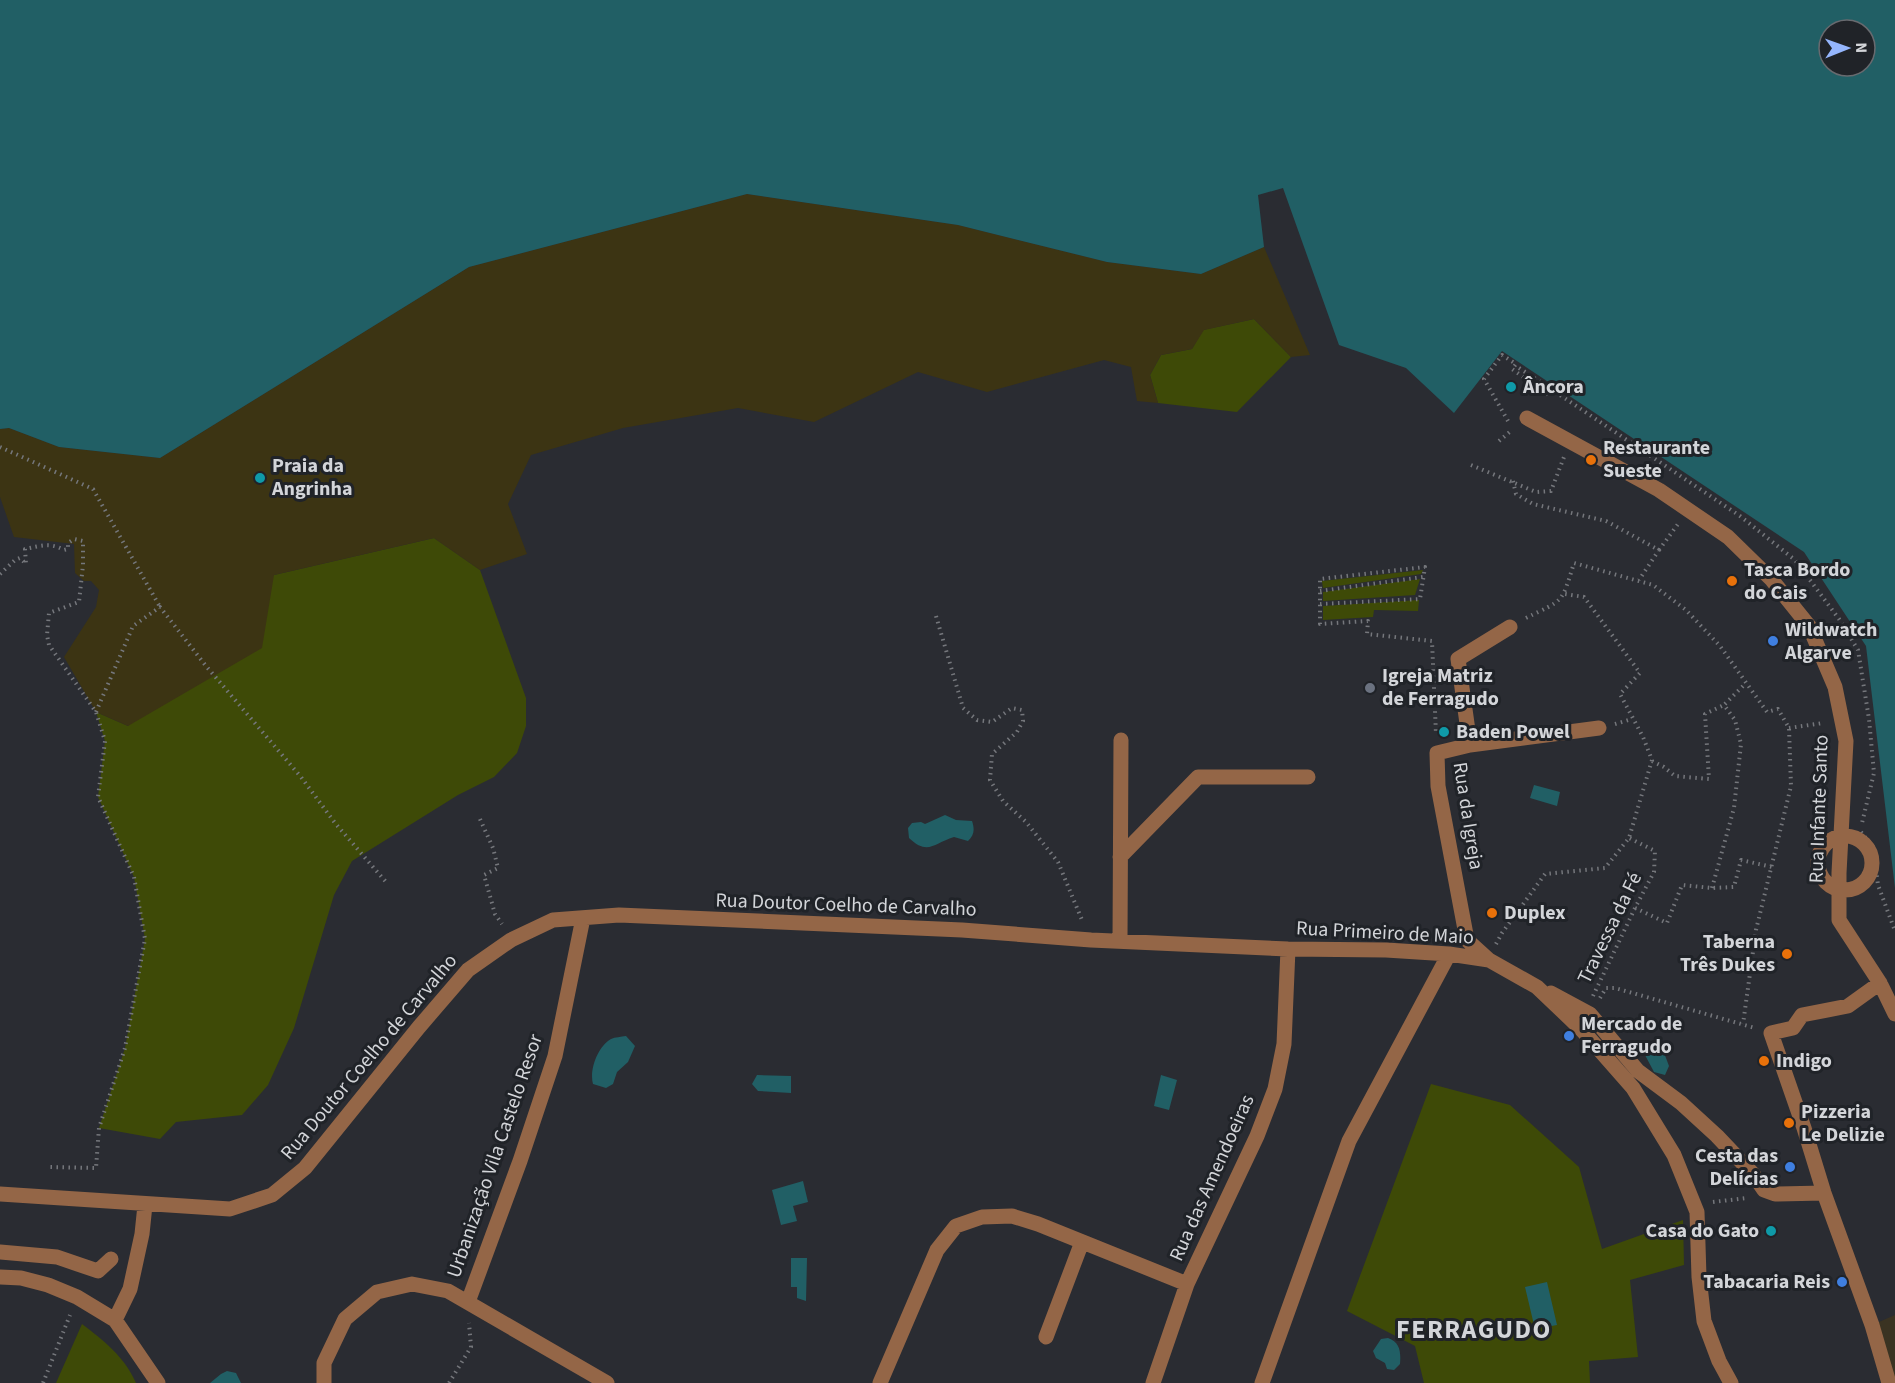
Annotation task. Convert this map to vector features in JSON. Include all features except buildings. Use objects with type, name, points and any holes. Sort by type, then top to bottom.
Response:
[{"type":"street","name":"Rua Infante Santo","points":[[1527,418],[1659,490],[1728,537],[1772,580],[1809,626],[1835,687],[1846,741],[1840,836],[1839,920],[1880,983],[1895,1014]]},
{"type":"street","name":"Rua da Igreja","points":[[1489,960],[1467,940],[1438,786],[1437,753],[1470,745],[1458,659],[1510,627]]},
{"type":"street","points":[[1470,745],[1599,728]]},
{"type":"street","points":[[1120,941],[1121,740]]},
{"type":"street","points":[[1120,857],[1198,777],[1308,777]]},
{"type":"street","points":[[1849,835],[1865,843],[1870,850],[1873,866],[1865,882],[1858,887],[1851,890],[1838,890],[1821,876],[1818,859],[1832,838],[1849,835]]},
{"type":"street","name":"Rua Doutor Coelho de Carvalho","points":[[0,1194],[230,1209],[272,1195],[305,1168],[468,970],[511,940],[553,921],[619,915],[962,930],[1091,940]]},
{"type":"street","name":"Urbanização Vila Castelo Resor","points":[[468,1302],[520,1161],[555,1056],[583,918]]},
{"type":"street","name":"Rua Primeiro de Maio","points":[[1091,940],[1449,954],[1489,960],[1537,987],[1582,1030],[1633,1088],[1674,1155],[1697,1212],[1699,1277],[1704,1321],[1719,1361],[1731,1383]]},
{"type":"street","name":"Rua das Amendoeiras","points":[[1154,1383],[1187,1284],[1257,1136],[1275,1089],[1284,1044],[1288,949]]},
{"type":"street","points":[[1262,1383],[1349,1141],[1449,954]]},
{"type":"street","points":[[1880,983],[1848,1006],[1802,1015],[1793,1028],[1771,1033],[1824,1193],[1872,1324],[1889,1383]]},
{"type":"street","points":[[1537,987],[1588,1012],[1638,1071],[1681,1103],[1710,1129],[1753,1174],[1764,1190],[1775,1194],[1824,1193]]},
{"type":"street","points":[[115,1320],[130,1288],[142,1234],[145,1205]]},
{"type":"street","points":[[880,1383],[937,1250],[956,1226],[982,1217],[1012,1216],[1038,1224],[1187,1284]]},
{"type":"street","points":[[1046,1337],[1082,1242]]},
{"type":"street","points":[[0,1252],[57,1257],[99,1271],[111,1259]]},
{"type":"street","points":[[0,1277],[30,1281],[77,1297],[115,1320],[158,1383]]},
{"type":"street","points":[[324,1383],[324,1363],[345,1319],[377,1292],[412,1284],[448,1291],[608,1383]]},
{"type":"path","points":[[1519,368],[1554,391]]},
{"type":"path","points":[[1499,441],[1513,429]]},
{"type":"path","points":[[1471,465],[1536,492],[1551,491],[1570,440]]},
{"type":"path","points":[[0,447],[93,489],[160,607],[206,666],[301,777],[335,824],[386,882]]},
{"type":"path","points":[[1514,481],[1516,494],[1533,504],[1606,521],[1659,550]]},
{"type":"path","points":[[1639,580],[1688,511]]},
{"type":"path","points":[[0,574],[20,558],[26,564],[25,549],[47,544],[56,545],[64,550],[68,549],[68,543],[74,539],[83,541],[79,602],[49,613],[47,635],[49,645],[96,712],[105,741],[98,797],[134,877],[145,939],[125,1048],[99,1128],[96,1168],[49,1167]]},
{"type":"path","points":[[1510,627],[1556,605],[1565,594],[1574,563],[1653,585],[1686,610],[1720,646],[1767,712],[1778,709],[1789,728],[1791,786],[1756,930],[1743,1024],[1615,988],[1606,988],[1588,1012]]},
{"type":"path","points":[[1320,604],[1420,599],[1425,567],[1320,579],[1320,591],[1320,604],[1320,624],[1368,621],[1367,634],[1432,641],[1437,753]]},
{"type":"path","points":[[1320,591],[1424,577]]},
{"type":"path","points":[[1489,960],[1502,933],[1545,874],[1605,868],[1629,837],[1652,760],[1643,737],[1620,694],[1640,673],[1584,597],[1565,594]]},
{"type":"path","points":[[96,712],[133,626],[160,607]]},
{"type":"path","points":[[936,616],[963,708],[977,720],[992,722],[1012,708],[1022,710],[1023,721],[1017,732],[992,754],[990,780],[1003,801],[1026,822],[1058,862],[1091,940]]},
{"type":"path","points":[[1652,760],[1675,776],[1709,779],[1705,714],[1724,705],[1746,683]]},
{"type":"path","points":[[1712,888],[1734,807],[1741,744],[1735,720],[1724,705]]},
{"type":"path","points":[[1789,728],[1841,720]]},
{"type":"path","points":[[480,819],[493,848],[498,868],[484,875],[495,914]]},
{"type":"path","points":[[1861,832],[1873,847],[1878,885],[1895,931]]},
{"type":"path","name":"Travessa da Fé","points":[[1588,1012],[1635,908],[1654,872],[1655,851],[1629,837]]},
{"type":"path","points":[[1635,908],[1667,923],[1682,885],[1712,888],[1734,887],[1741,860],[1772,867]]},
{"type":"path","points":[[1694,1205],[1775,1194]]},
{"type":"path","points":[[43,1383],[77,1297]]},
{"type":"path","points":[[449,1383],[471,1347]]},
{"type":"shaded area","points":[[1895,1315],[1895,1383],[1872,1325]]},
{"type":"green space","points":[[1254,319],[1291,357],[1237,412],[1158,403],[1150,375],[1161,355],[1192,349],[1203,330]]},
{"type":"green space","points":[[434,538],[480,570],[526,698],[526,726],[517,753],[494,777],[458,795],[352,861],[334,895],[294,1028],[268,1085],[242,1115],[176,1122],[160,1139],[99,1128],[125,1048],[145,939],[134,877],[98,797],[105,741],[96,712],[128,726],[274,575]]},
{"type":"green space","points":[[1423,570],[1421,574],[1323,588],[1322,581]]},
{"type":"green space","points":[[1420,579],[1415,595],[1323,601],[1323,592]]},
{"type":"green space","points":[[1419,600],[1418,611],[1374,610],[1373,617],[1323,620],[1323,606]]},
{"type":"green space","points":[[1431,1084],[1510,1105],[1579,1167],[1602,1249],[1683,1220],[1684,1265],[1630,1280],[1638,1357],[1589,1361],[1590,1383],[1424,1383],[1415,1346],[1347,1311]]},
{"type":"green space","points":[[82,1324],[120,1357],[136,1383],[56,1383]]},
{"type":"sand","name":"Praia da Angrinha","points":[[747,194],[958,225],[1107,262],[1201,274],[1264,247],[1310,355],[1291,357],[1254,319],[1204,330],[1192,349],[1161,355],[1150,375],[1158,403],[1137,401],[1131,367],[1104,360],[987,392],[918,372],[814,422],[738,408],[623,428],[531,455],[508,504],[527,554],[480,570],[434,538],[274,575],[262,648],[128,726],[96,712],[64,657],[96,607],[99,590],[91,581],[84,581],[75,573],[74,544],[14,537],[0,497],[0,429],[9,428],[59,447],[160,458],[469,267]]},
{"type":"water","points":[[0,0],[1895,0],[1895,888],[1866,646],[1804,552],[1502,351],[1454,413],[1406,368],[1339,345],[1283,188],[1258,195],[1264,247],[1201,274],[1107,262],[958,225],[747,194],[469,267],[160,458],[59,447],[9,428],[0,429]]},
{"type":"water","points":[[1534,785],[1560,792],[1557,806],[1530,798]]},
{"type":"water","points":[[945,815],[956,820],[972,821],[972,837],[968,841],[954,837],[926,847],[909,838],[908,828],[912,823],[925,824]]},
{"type":"water","points":[[626,1036],[635,1046],[628,1062],[617,1072],[613,1084],[606,1088],[593,1084],[592,1072],[602,1047],[611,1039]]},
{"type":"water","points":[[1656,1047],[1663,1050],[1669,1066],[1665,1075],[1654,1072],[1645,1055],[1648,1049]]},
{"type":"water","points":[[757,1075],[791,1076],[791,1093],[758,1091],[752,1084]]},
{"type":"water","points":[[1161,1075],[1177,1080],[1169,1110],[1154,1106]]},
{"type":"water","points":[[803,1181],[808,1202],[793,1206],[797,1221],[781,1225],[772,1190]]},
{"type":"water","points":[[791,1258],[807,1258],[806,1301],[797,1298],[797,1287],[791,1287]]},
{"type":"water","points":[[1547,1282],[1557,1325],[1546,1327],[1545,1323],[1534,1325],[1525,1287]]},
{"type":"water","points":[[1388,1338],[1395,1342],[1400,1352],[1400,1364],[1394,1370],[1387,1369],[1385,1363],[1376,1358],[1373,1351],[1381,1339]]},
{"type":"water","points":[[227,1371],[236,1373],[241,1383],[210,1383],[221,1374]]},
{"type":"place","name":"Âncora","points":[[1511,387]]},
{"type":"place","name":"Restaurante Sueste","points":[[1591,460]]},
{"type":"place","name":"Praia da Angrinha","points":[[260,478]]},
{"type":"place","name":"Tasca Bordo do Cais","points":[[1732,581]]},
{"type":"place","name":"Wildwatch Algarve","points":[[1773,641]]},
{"type":"place","name":"Igreja Matriz de Ferragudo","points":[[1370,688]]},
{"type":"place","name":"Baden Powel","points":[[1444,732]]},
{"type":"place","name":"Duplex","points":[[1492,913]]},
{"type":"place","name":"Taberna Três Dukes","points":[[1787,954]]},
{"type":"place","name":"Mercado de Ferragudo","points":[[1569,1036]]},
{"type":"place","name":"Indigo","points":[[1764,1061]]},
{"type":"place","name":"Pizzeria Le Delizie","points":[[1789,1123]]},
{"type":"place","name":"Cesta das Delícias","points":[[1790,1167]]},
{"type":"place","name":"Casa do Gato","points":[[1771,1231]]},
{"type":"place","name":"Tabacaria Reis","points":[[1842,1282]]},
{"type":"district","name":"FERRAGUDO","points":[[1474,1329]]}]
